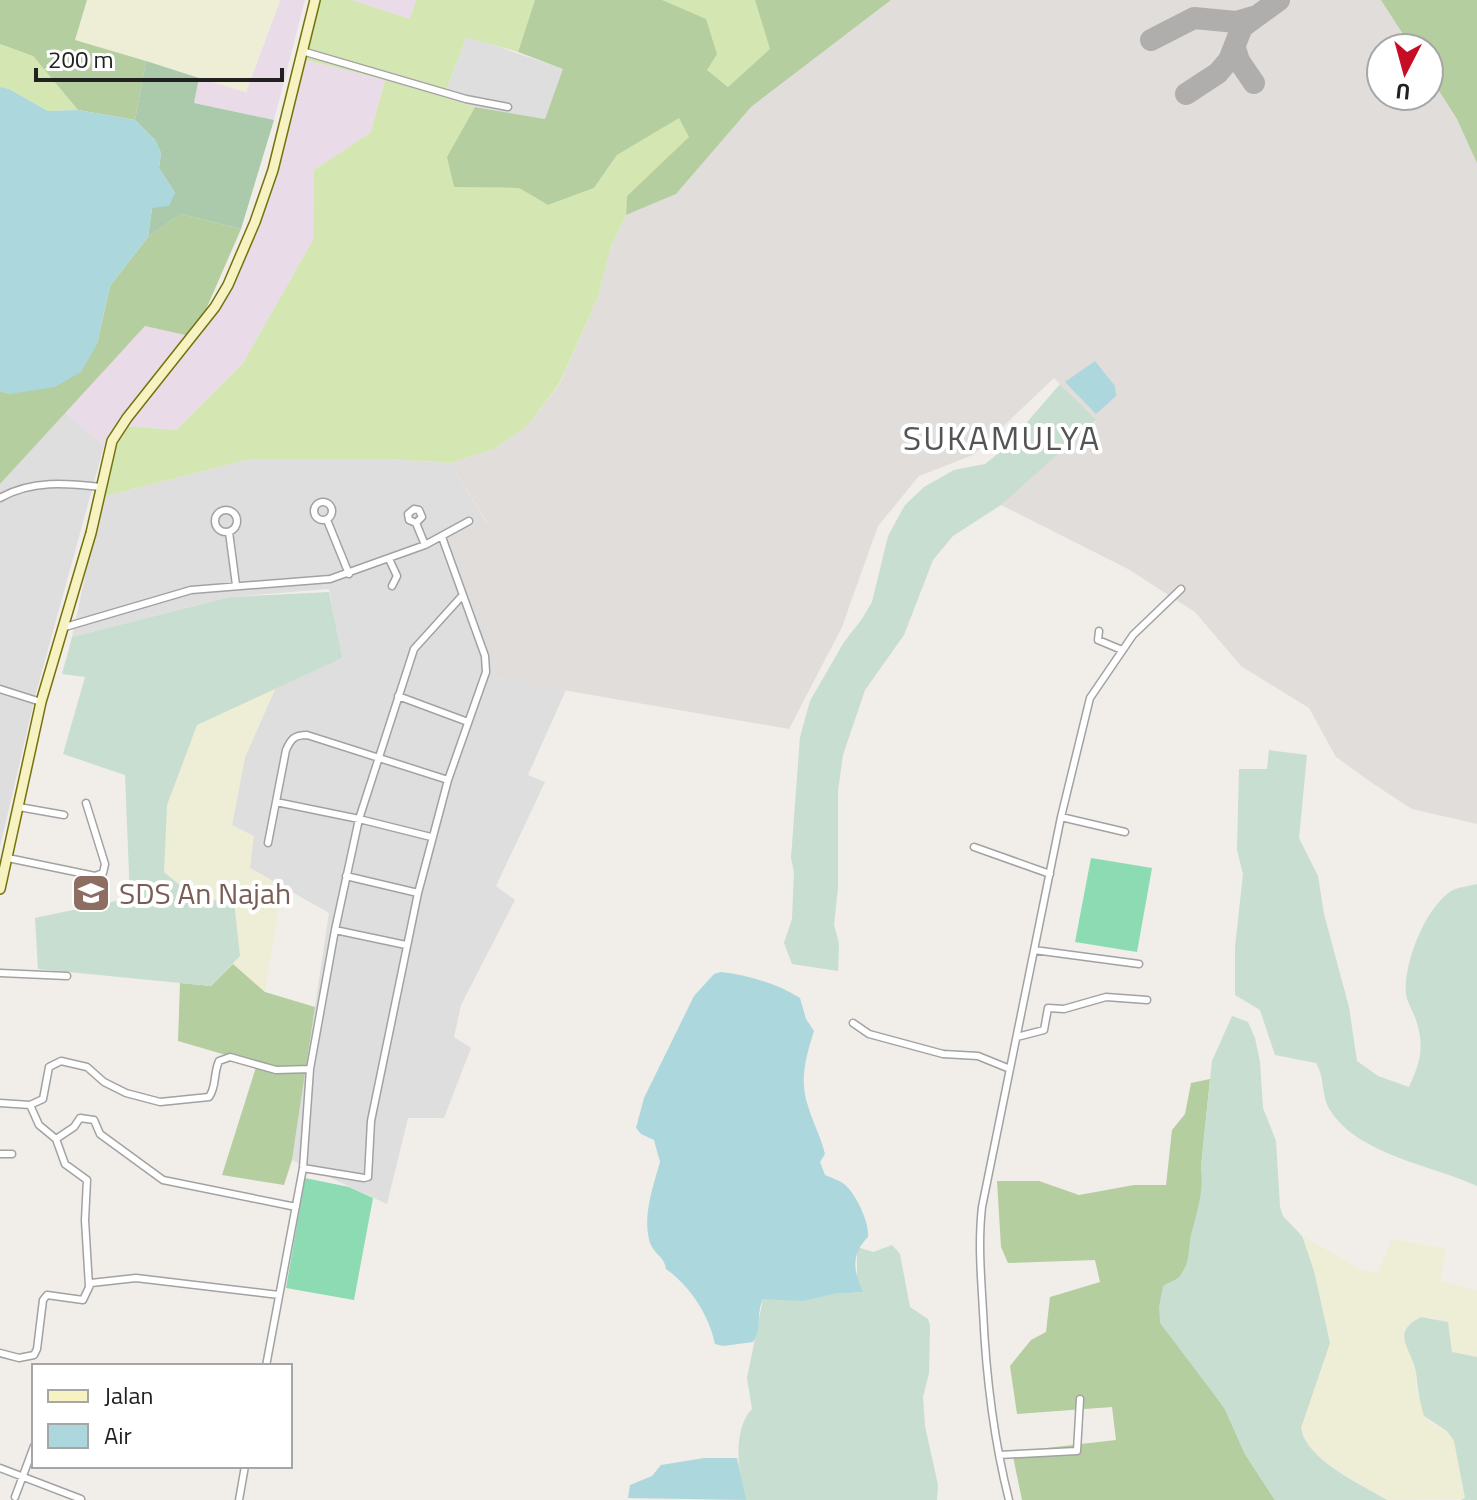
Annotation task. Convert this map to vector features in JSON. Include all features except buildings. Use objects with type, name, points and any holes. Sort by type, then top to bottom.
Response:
[{"type":"main road","points":[[0,889],[41,702],[65,627],[112,441],[215,307],[228,285],[273,170],[315,0]]},
{"type":"street","points":[[302,51],[466,99],[508,107]]},
{"type":"street","points":[[0,498],[31,486],[62,482],[101,487]]},
{"type":"street","points":[[327,520],[349,574]]},
{"type":"street","points":[[65,627],[170,595],[236,585],[308,583],[349,574],[425,545],[469,521]]},
{"type":"street","points":[[416,523],[425,545]]},
{"type":"street","points":[[229,532],[236,585]]},
{"type":"street","points":[[303,1168],[368,1177],[371,1121],[406,945],[431,837],[486,663],[442,537]]},
{"type":"street","points":[[389,559],[397,576],[392,586]]},
{"type":"street","points":[[1009,1500],[990,1413],[979,1240],[982,1207],[1061,817],[1090,698],[1133,635],[1181,589]]},
{"type":"street","points":[[266,1364],[303,1168],[310,1069],[359,819],[417,643],[461,597]]},
{"type":"street","points":[[1099,631],[1098,640],[1122,650]]},
{"type":"street","points":[[0,689],[41,702]]},
{"type":"street","points":[[398,696],[468,722]]},
{"type":"street","points":[[268,843],[286,750],[290,740],[297,735],[307,735],[448,780]]},
{"type":"street","points":[[276,802],[431,837]]},
{"type":"street","points":[[8,858],[95,876],[103,873],[105,864],[86,803]]},
{"type":"street","points":[[19,807],[64,815]]},
{"type":"street","points":[[1061,817],[1125,832]]},
{"type":"street","points":[[974,847],[1050,874]]},
{"type":"street","points":[[346,876],[418,893]]},
{"type":"street","points":[[335,930],[406,945]]},
{"type":"street","points":[[1034,950],[1139,964]]},
{"type":"street","points":[[0,973],[67,976]]},
{"type":"street","points":[[1017,1037],[1044,1030],[1048,1008],[1064,1009],[1106,997],[1147,1000]]},
{"type":"street","points":[[853,1023],[869,1034],[943,1054],[978,1056],[1010,1069]]},
{"type":"street","points":[[0,1103],[30,1105],[43,1099],[49,1067],[61,1061],[87,1067],[104,1082],[126,1093],[160,1102],[209,1097],[215,1089],[214,1071],[219,1061],[230,1057],[276,1070],[310,1069]]},
{"type":"street","points":[[0,1353],[19,1358],[34,1355],[43,1300],[47,1295],[83,1300],[89,1286],[85,1220],[87,1180],[65,1164],[56,1139],[39,1125],[30,1105]]},
{"type":"street","points":[[56,1139],[74,1127],[80,1118],[94,1120],[100,1134],[163,1180],[296,1207]]},
{"type":"street","points":[[0,1154],[12,1154]]},
{"type":"street","points":[[89,1286],[99,1280],[136,1278],[279,1295]]},
{"type":"street","points":[[999,1455],[1077,1451],[1080,1399]]},
{"type":"street","points":[[15,1497],[32,1451]]},
{"type":"street","points":[[0,1468],[81,1499]]},
{"type":"street","points":[[239,1500],[245,1468]]},
{"type":"shaded area","points":[[277,0],[305,0],[274,120],[194,103],[199,78],[246,92],[280,1]]},
{"type":"shaded area","points":[[352,0],[416,0],[410,19]]},
{"type":"shaded area","points":[[891,0],[1477,0],[1477,824],[1412,809],[1372,783],[1336,757],[1309,708],[1241,666],[1195,612],[1128,569],[1001,505],[1096,421],[1054,378],[973,455],[919,476],[878,526],[842,627],[789,729],[494,678],[492,653],[451,541],[487,522],[450,463],[494,449],[528,425],[559,385],[598,297],[611,246],[626,215],[676,194],[751,107]]},
{"type":"shaded area","points":[[466,36],[564,69],[545,119],[475,107],[444,98]]},
{"type":"shaded area","points":[[306,60],[385,80],[371,132],[314,170],[313,240],[243,363],[176,430],[125,426],[104,446],[65,412],[145,326],[195,337],[254,233]]},
{"type":"shaded area","points":[[65,412],[104,446],[36,693],[0,847],[0,484]]},
{"type":"shaded area","points":[[250,459],[387,459],[450,463],[487,523],[494,678],[566,690],[528,775],[545,782],[496,886],[515,900],[461,1005],[454,1037],[471,1048],[444,1118],[408,1118],[387,1204],[292,1160],[329,913],[250,868],[232,825],[245,757],[275,689],[341,658],[329,589],[230,597],[72,637],[102,497]]},
{"type":"green space","points":[[0,0],[87,0],[75,40],[146,61],[135,120],[78,110],[33,56],[0,44]]},
{"type":"green space","points":[[87,0],[280,1],[246,92],[75,40]]},
{"type":"green space","points":[[318,0],[352,0],[410,19],[416,0],[535,0],[518,52],[466,37],[444,97],[475,107],[448,157],[454,187],[519,188],[548,205],[594,188],[617,155],[679,117],[690,137],[627,196],[626,215],[611,246],[598,297],[559,384],[528,425],[494,449],[450,463],[387,459],[250,459],[102,497],[110,464],[125,426],[176,430],[243,363],[313,240],[314,170],[371,132],[385,80],[306,60]]},
{"type":"green space","points":[[535,0],[662,0],[706,19],[717,54],[707,70],[728,87],[770,49],[755,0],[891,0],[751,107],[676,194],[626,215],[627,196],[689,137],[679,118],[617,155],[594,188],[548,205],[519,188],[454,187],[447,157],[475,107],[545,119],[563,69],[518,52]]},
{"type":"green space","points":[[662,0],[755,0],[771,49],[728,87],[706,70]]},
{"type":"green space","points":[[1381,0],[1477,0],[1477,163],[1445,100],[1445,32],[1402,32]]},
{"type":"green space","points":[[0,44],[33,56],[78,110],[48,111],[0,87]]},
{"type":"green space","points":[[146,61],[199,78],[194,103],[274,120],[241,229],[181,214],[148,237],[152,208],[175,193],[159,168],[161,153],[155,140],[135,120]]},
{"type":"green space","points":[[181,214],[241,229],[194,337],[145,326],[0,484],[0,391],[10,394],[97,344],[110,286],[148,237]]},
{"type":"green space","points":[[1060,384],[1096,420],[1001,505],[953,536],[933,560],[904,635],[865,690],[843,755],[838,791],[838,887],[834,925],[839,943],[838,971],[792,964],[784,943],[792,919],[794,872],[791,858],[800,737],[810,701],[844,642],[872,602],[888,536],[905,505],[924,487],[954,470],[985,464],[1004,449]]},
{"type":"green space","points":[[329,592],[342,658],[197,725],[167,805],[164,872],[195,898],[234,902],[240,956],[211,986],[38,969],[35,918],[130,898],[125,775],[63,754],[85,677],[62,674],[72,637],[230,597]]},
{"type":"green space","points":[[275,689],[245,757],[232,825],[254,836],[250,868],[282,886],[265,992],[233,964],[240,956],[195,898],[164,872],[167,805],[197,725]]},
{"type":"green space","points":[[1269,750],[1307,755],[1299,838],[1318,876],[1324,914],[1349,1007],[1357,1061],[1378,1076],[1409,1087],[1419,1061],[1421,1045],[1406,994],[1412,952],[1425,922],[1443,898],[1453,890],[1477,884],[1477,1186],[1397,1157],[1358,1138],[1327,1105],[1316,1063],[1275,1055],[1260,1010],[1235,995],[1235,947],[1243,874],[1237,850],[1239,769],[1267,769]]},
{"type":"green space","points":[[1091,858],[1152,868],[1137,952],[1075,942]]},
{"type":"green space","points":[[233,964],[265,992],[315,1007],[292,1160],[284,1185],[222,1175],[257,1064],[178,1041],[180,983],[211,986]]},
{"type":"green space","points":[[1232,1016],[1248,1022],[1255,1038],[1263,1108],[1276,1141],[1280,1207],[1283,1216],[1302,1236],[1314,1271],[1330,1343],[1301,1428],[1305,1440],[1324,1461],[1387,1500],[1275,1500],[1245,1454],[1225,1409],[1160,1323],[1163,1286],[1179,1277],[1187,1262],[1201,1193],[1212,1061]]},
{"type":"green space","points":[[1210,1079],[1201,1167],[1201,1205],[1191,1236],[1188,1263],[1178,1280],[1193,1365],[1225,1409],[1245,1454],[1275,1500],[1022,1500],[1012,1452],[1116,1440],[1112,1407],[1017,1414],[1010,1366],[1031,1340],[1046,1332],[1050,1297],[1100,1282],[1095,1260],[1008,1263],[1001,1247],[997,1181],[1039,1181],[1079,1195],[1134,1185],[1166,1185],[1172,1130],[1185,1114],[1191,1083]]},
{"type":"green space","points":[[305,1178],[349,1187],[373,1198],[354,1300],[286,1288]]},
{"type":"green space","points":[[1302,1236],[1360,1269],[1378,1273],[1392,1239],[1446,1249],[1440,1281],[1477,1290],[1477,1357],[1452,1353],[1448,1322],[1435,1319],[1421,1317],[1404,1341],[1416,1370],[1416,1389],[1429,1422],[1447,1431],[1454,1441],[1465,1499],[1387,1500],[1332,1467],[1308,1447],[1301,1428],[1330,1343],[1314,1271]]},
{"type":"green space","points":[[892,1245],[900,1254],[910,1307],[928,1319],[930,1325],[929,1373],[923,1397],[925,1426],[938,1485],[937,1500],[746,1500],[739,1466],[739,1440],[752,1409],[747,1378],[763,1299],[862,1292],[857,1278],[857,1247],[873,1252]]},
{"type":"green space","points":[[1421,1317],[1448,1322],[1452,1352],[1477,1357],[1477,1500],[1461,1500],[1465,1498],[1454,1441],[1447,1431],[1424,1416],[1416,1372],[1404,1335],[1411,1323]]},
{"type":"water","points":[[0,87],[48,111],[78,110],[135,120],[155,140],[161,153],[159,168],[175,193],[169,206],[152,208],[148,237],[110,286],[97,344],[81,372],[55,387],[10,394],[0,391]]},
{"type":"water","points":[[1095,361],[1115,386],[1116,396],[1096,414],[1065,382]]},
{"type":"water","points":[[721,972],[762,981],[800,998],[806,1019],[814,1031],[806,1059],[804,1087],[825,1154],[820,1162],[825,1175],[842,1183],[853,1194],[868,1231],[855,1263],[863,1292],[833,1294],[803,1301],[763,1299],[753,1342],[723,1346],[715,1344],[697,1302],[666,1269],[664,1261],[650,1243],[648,1213],[660,1162],[654,1140],[636,1128],[644,1098],[694,996],[714,974]]},
{"type":"water","points":[[704,1458],[737,1458],[746,1500],[628,1498],[630,1485],[652,1476],[661,1465]]},
{"type":"taxiway","points":[[1186,94],[1218,73],[1229,60],[1242,27],[1279,0]]},
{"type":"taxiway","points":[[1151,40],[1194,18],[1236,22],[1253,17]]},
{"type":"taxiway","points":[[1235,48],[1239,61],[1254,83]]},
{"type":"place","name":"SDS An Najah","points":[[91,893]]},
{"type":"district","name":"SUKAMULYA","points":[[1002,437]]}]
